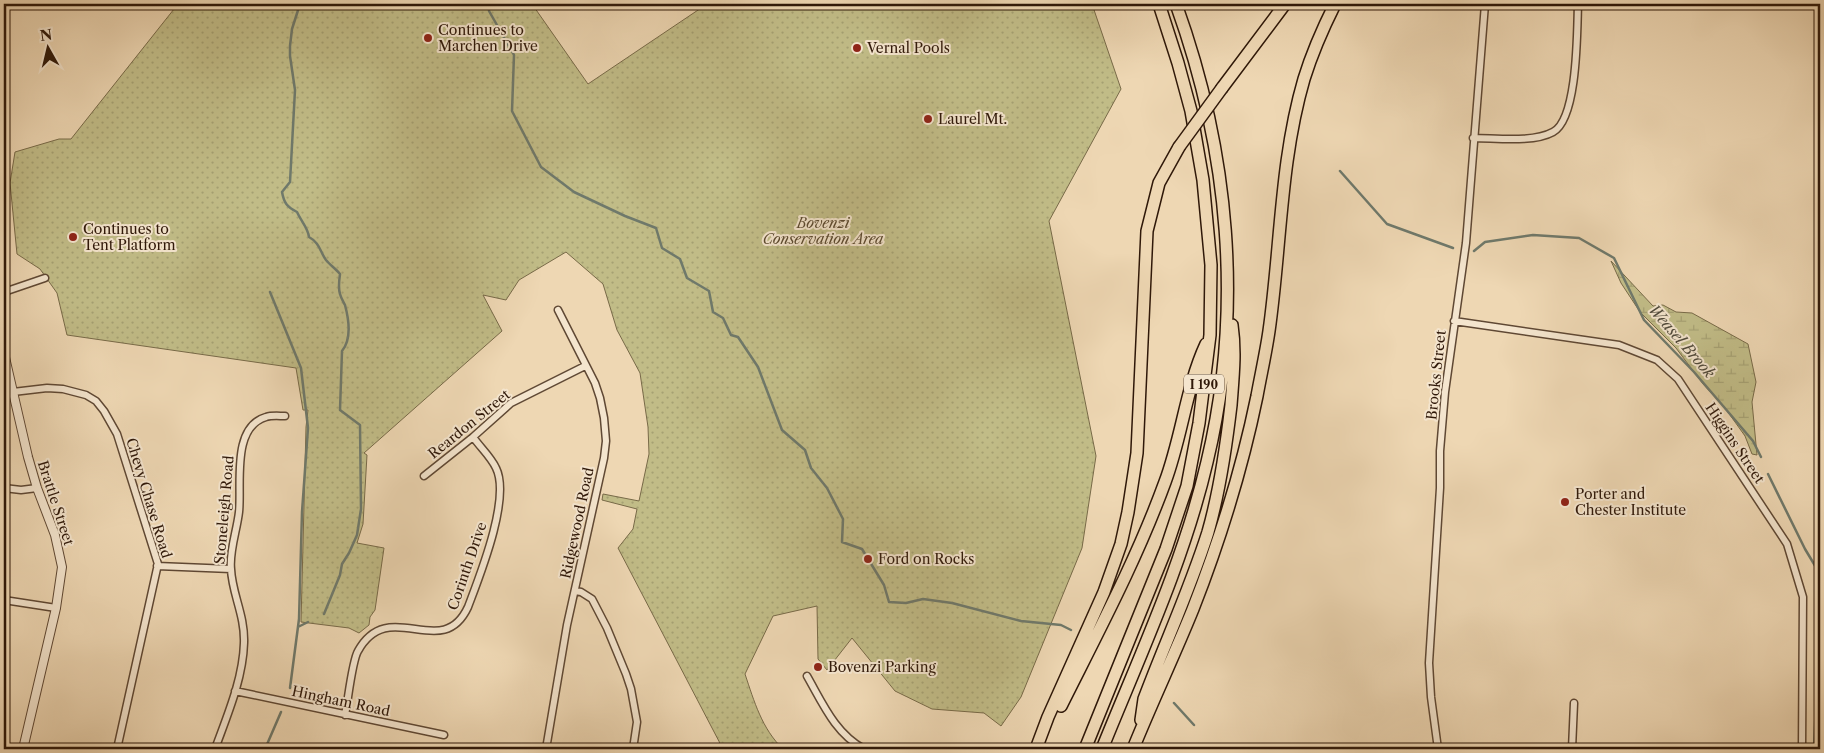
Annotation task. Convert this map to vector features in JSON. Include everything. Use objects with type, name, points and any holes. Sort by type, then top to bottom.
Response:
[{"type":"highway","name":"I 190","points":[[1085,749],[1166,549],[1187,486],[1199,423],[1210,335],[1211,265],[1204,180],[1191,111],[1159,4]]},
{"type":"highway","name":"I 190","points":[[1102,749],[1161,605],[1200,490],[1214,432],[1226,341],[1228,300],[1227,249],[1218,165],[1196,61],[1176,4]]},
{"type":"highway","points":[[1037,746],[1104,592],[1121,544],[1137,453],[1147,231],[1160,184],[1179,147],[1285,4]]},
{"type":"highway","points":[[1135,745],[1192,610],[1224,521],[1241,466],[1269,331],[1294,123],[1304,79],[1316,46],[1335,4]]},
{"type":"highway","points":[[1135,745],[1144,699],[1193,575],[1208,531],[1219,488],[1228,432],[1235,342],[1228,300]]},
{"type":"highway","points":[[1037,746],[1047,733],[1153,516],[1174,457],[1196,365],[1210,335]]},
{"type":"street","name":"Brooks Street","points":[[1438,749],[1431,697],[1429,645],[1440,488],[1440,451],[1445,392],[1466,243],[1485,4]]},
{"type":"street","points":[[1473,138],[1538,137],[1555,131],[1564,119],[1569,106],[1576,67],[1578,4]]},
{"type":"street","points":[[4,292],[45,278]]},
{"type":"street","name":"Ridgewood Road","points":[[546,749],[567,625],[604,458],[606,440],[604,418],[595,383],[558,310]]},
{"type":"street","name":"Higgins Street","points":[[1454,321],[1618,346],[1657,360],[1678,379],[1787,544],[1803,597],[1802,749]]},
{"type":"street","name":"Brattle Street","points":[[4,353],[37,488],[55,535],[62,567],[56,608],[23,749]]},
{"type":"street","name":"Reardon Street","points":[[424,476],[473,437],[511,403],[585,366]]},
{"type":"street","name":"Chevy Chase Road","points":[[13,392],[46,388],[63,389],[96,401],[117,434],[157,566],[117,749]]},
{"type":"street","name":"Stoneleigh Road","points":[[215,749],[243,656],[244,636],[241,612],[231,569],[239,510],[240,469],[244,439],[247,432],[258,421],[271,416],[285,416]]},
{"type":"street","name":"Corinth Drive","points":[[345,715],[356,653],[366,638],[377,630],[401,626],[438,632],[452,627],[462,619],[468,607],[501,499],[501,482],[496,467],[473,437]]},
{"type":"street","points":[[4,488],[22,490],[37,488]]},
{"type":"street","points":[[157,566],[231,569]]},
{"type":"street","points":[[575,590],[586,594],[592,599],[607,628],[632,690],[637,722],[633,749]]},
{"type":"street","points":[[4,600],[56,608]]},
{"type":"street","points":[[807,676],[836,726],[849,740],[864,749]]},
{"type":"street","name":"Hingham Road","points":[[234,691],[444,735]]},
{"type":"street","points":[[1572,749],[1574,703]]},
{"type":"green space","name":"Bovenzi Conservation Area","points":[[178,4],[532,4],[588,84],[707,4],[1092,4],[1121,89],[1049,221],[1096,456],[1082,548],[1021,697],[1001,726],[984,713],[932,709],[895,691],[852,638],[827,670],[818,659],[817,606],[773,616],[745,674],[764,724],[783,749],[723,749],[618,548],[633,529],[637,509],[602,500],[603,494],[639,501],[649,454],[648,427],[640,373],[617,330],[603,284],[566,252],[519,280],[506,300],[483,295],[502,331],[364,453],[367,455],[363,524],[357,543],[384,548],[375,610],[370,617],[369,625],[359,633],[349,628],[301,622],[308,410],[303,410],[296,368],[67,335],[57,293],[40,269],[17,254],[10,183],[15,152],[59,139],[71,139]]},
{"type":"green space","points":[[1611,261],[1653,306],[1663,305],[1676,312],[1692,313],[1748,344],[1756,382],[1752,402],[1757,455],[1752,454],[1745,436],[1725,408],[1703,384],[1676,348],[1640,312],[1621,283]]},
{"type":"waterway","points":[[300,4],[292,29],[290,46],[295,90],[290,182],[282,192],[286,204],[297,212],[309,237],[313,239],[326,260],[340,274],[339,292],[345,305],[349,329],[347,341],[342,351],[340,410],[360,425],[361,509],[357,535],[342,564],[340,575],[324,614]]},
{"type":"waterway","points":[[489,4],[489,11],[514,55],[512,111],[541,167],[574,192],[656,228],[662,248],[680,259],[687,278],[709,291],[713,312],[723,318],[731,335],[738,337],[758,367],[782,430],[805,450],[811,468],[827,488],[843,519],[842,542],[862,549],[884,585],[889,602],[906,603],[923,599],[952,603],[1021,621],[1061,625],[1071,630]]},
{"type":"waterway","name":"Weasel Brook","points":[[1340,171],[1387,224],[1453,248]]},
{"type":"waterway","name":"Weasel Brook","points":[[1474,251],[1485,242],[1533,235],[1579,238],[1614,258],[1644,320],[1694,372],[1753,441],[1761,457]]},
{"type":"waterway","points":[[270,292],[301,368],[308,428],[302,512],[299,619],[290,688]]},
{"type":"waterway","name":"Weasel Brook","points":[[1768,474],[1805,549],[1820,574]]},
{"type":"waterway","name":"Weasel Brook","points":[[1814,749],[1820,610]]},
{"type":"waterway","points":[[298,627],[308,622]]},
{"type":"waterway","points":[[1174,703],[1194,725]]},
{"type":"waterway","points":[[265,749],[281,712]]},
{"type":"place","name":"Continues to Marchen Drive","points":[[428,38]]},
{"type":"place","name":"Vernal Pools","points":[[857,48]]},
{"type":"place","name":"Laurel Mt.","points":[[928,119]]},
{"type":"place","name":"Continues to Tent Platform","points":[[73,237]]},
{"type":"place","name":"Porter and Chester Institute","points":[[1565,502]]},
{"type":"place","name":"Ford on Rocks","points":[[868,559]]},
{"type":"place","name":"Bovenzi Parking","points":[[818,667]]}]
